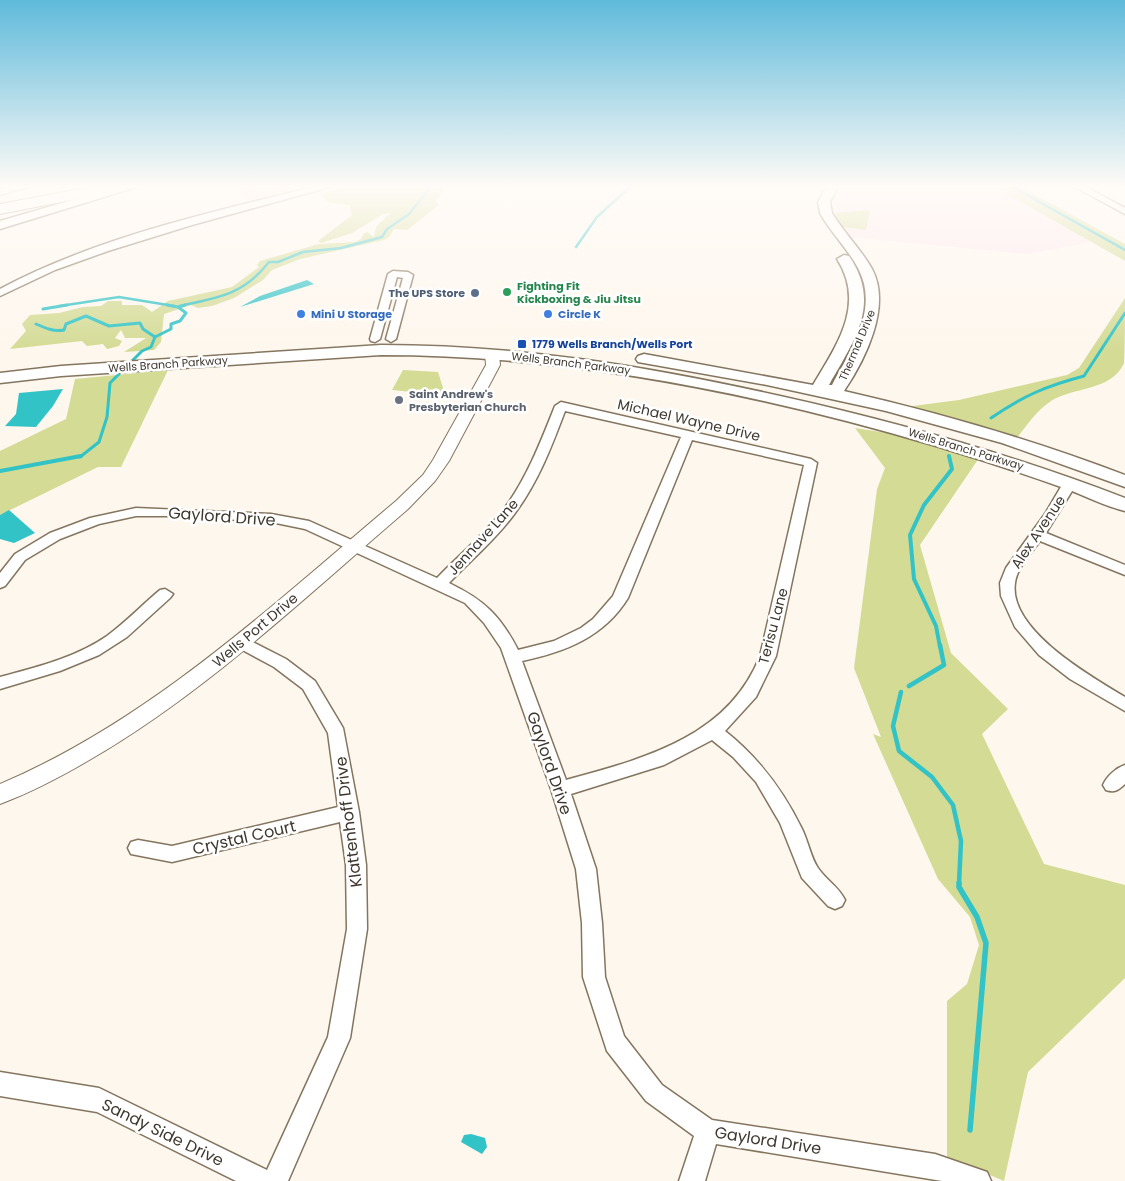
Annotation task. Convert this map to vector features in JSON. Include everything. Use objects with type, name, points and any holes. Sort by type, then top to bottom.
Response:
[{"type":"main road","name":"Thermal Drive","points":[[826,392],[820,386],[859,304],[856,281],[851,269],[832,240]]},
{"type":"main road","name":"Thermal Drive","points":[[817,409],[826,392],[838,388],[863,337],[874,306],[872,282],[866,269],[845,240]]},
{"type":"main road","points":[[260,358],[385,344],[391,339]]},
{"type":"main road","name":"Wells Branch Parkway","points":[[0,369],[157,361],[375,340],[437,339],[594,364],[672,371],[826,392],[954,422],[1059,456],[1125,481]]},
{"type":"main road","name":"Wells Branch Parkway","points":[[157,361],[260,358],[310,353],[494,349]]},
{"type":"main road","name":"Wells Branch Parkway","points":[[0,378],[111,364]]},
{"type":"main road","name":"Wells Branch Parkway","points":[[672,371],[885,425],[974,450],[1125,505]]},
{"type":"street","points":[[0,286],[44,265],[115,240]]},
{"type":"street","points":[[0,293],[48,269],[132,240]]},
{"type":"street","points":[[375,340],[393,274],[408,274],[391,339]]},
{"type":"street","points":[[386,302],[401,301]]},
{"type":"street","name":"Wells Port Drive","points":[[0,794],[44,775],[116,734],[180,691],[402,506],[429,478],[441,461],[493,365],[494,349]]},
{"type":"street","name":"Michael Wayne Drive","points":[[561,406],[811,463]]},
{"type":"street","name":"Jennave Lane","points":[[439,585],[507,514],[521,494],[533,474],[561,406]]},
{"type":"street","points":[[513,658],[570,643],[590,631],[609,614],[620,598],[688,435]]},
{"type":"street","name":"Terisu Lane","points":[[560,789],[642,766],[683,748],[713,731],[739,706],[759,676],[767,655],[776,624],[811,463]]},
{"type":"street","name":"Alex Avenue","points":[[1070,484],[1038,534],[1013,566],[1007,582],[1008,597],[1017,619],[1034,642],[1053,658],[1125,704]]},
{"type":"street","name":"Gaylord Drive","points":[[0,583],[20,558],[55,536],[95,521],[136,512],[174,512],[280,519],[309,525],[470,600],[490,616],[504,637],[513,658],[560,789],[586,870],[592,923],[594,977],[615,1043],[654,1093],[708,1131],[935,1166],[978,1181]]},
{"type":"street","points":[[1038,534],[1125,570]]},
{"type":"street","points":[[0,683],[50,670],[81,658],[107,643],[165,594]]},
{"type":"street","name":"Klattenhoff Drive","points":[[241,642],[280,663],[309,686],[337,733],[350,812],[356,865],[357,929],[339,1038],[274,1181]]},
{"type":"street","points":[[713,731],[739,752],[762,777],[787,818],[800,845],[809,872],[835,900]]},
{"type":"street","points":[[1112,785],[1125,772]]},
{"type":"street","name":"Crystal Court","points":[[138,848],[172,854],[350,812]]},
{"type":"street","name":"Sandy Side Drive","points":[[0,1084],[99,1100],[263,1181]]},
{"type":"street","points":[[692,1181],[708,1131]]},
{"type":"shaded area","points":[[882,240],[1089,240],[1092,242],[1027,254]]},
{"type":"green space","points":[[319,240],[330,240],[321,243]]},
{"type":"green space","points":[[359,240],[383,240],[300,259],[272,270],[263,280],[234,298],[212,306],[198,308],[191,305],[164,314],[161,342],[154,350],[124,352],[146,338],[125,338],[121,330],[115,338],[122,341],[119,346],[107,349],[103,344],[87,346],[82,341],[10,349],[26,331],[22,324],[30,315],[59,313],[83,307],[101,306],[108,301],[122,301],[122,305],[142,305],[152,312],[168,301],[232,287],[259,267],[257,265],[260,261],[319,244],[355,242]]},
{"type":"green space","points":[[1088,240],[1118,240],[1125,244],[1125,261]]},
{"type":"green space","points":[[1125,298],[1124,363],[1118,372],[1111,379],[1101,384],[1060,396],[1051,401],[1037,413],[1017,438],[905,407],[959,400],[1067,375],[1079,368]]},
{"type":"green space","points":[[168,370],[121,467],[98,467],[0,515],[0,451],[66,419],[75,379]]},
{"type":"green space","points":[[403,370],[438,372],[444,391],[442,395],[392,390]]},
{"type":"green space","points":[[855,428],[900,435],[979,458],[920,545],[951,653],[1008,709],[982,734],[1044,864],[1125,885],[1125,978],[1028,1072],[1004,1181],[947,1157],[947,1001],[967,984],[979,945],[970,917],[938,879],[873,734],[881,737],[854,668],[877,489],[885,468]]},
{"type":"water","points":[[307,280],[314,284],[240,307],[260,296]]},
{"type":"water","points":[[63,389],[53,406],[36,427],[5,426],[16,414],[19,393]]},
{"type":"water","points":[[9,510],[35,533],[14,543],[0,539],[0,515]]},
{"type":"water","points":[[471,1134],[485,1138],[487,1147],[482,1154],[461,1142],[464,1135]]},
{"type":"waterway","points":[[180,306],[218,297],[240,288],[250,282],[269,262],[278,262],[303,252],[341,248],[370,240]]},
{"type":"waterway","points":[[576,247],[581,240]]},
{"type":"waterway","points":[[1107,240],[1125,250]]},
{"type":"waterway","points":[[60,306],[119,297],[174,306]]},
{"type":"waterway","points":[[43,309],[67,305]]},
{"type":"waterway","points":[[167,305],[178,307]]},
{"type":"waterway","points":[[178,307],[185,305]]},
{"type":"waterway","points":[[155,337],[171,329],[171,324],[180,321],[186,313],[178,307]]},
{"type":"waterway","points":[[991,418],[1035,393],[1084,376],[1125,313]]},
{"type":"waterway","points":[[36,324],[53,330],[64,330],[66,324],[86,316],[109,326],[140,323],[143,329],[155,337]]},
{"type":"waterway","points":[[129,364],[142,351],[151,347],[155,337]]},
{"type":"waterway","points":[[80,457],[99,442],[107,417],[110,383],[124,369]]},
{"type":"waterway","points":[[0,471],[81,456]]},
{"type":"waterway","points":[[940,647],[936,626],[914,579],[910,535],[924,505],[952,469],[949,456]]},
{"type":"waterway","points":[[909,686],[944,665],[940,645]]},
{"type":"waterway","points":[[901,692],[893,726],[899,751],[932,777],[953,805],[961,841],[959,884]]},
{"type":"waterway","points":[[959,884],[977,917],[986,943],[970,1130]]},
{"type":"place","name":"Fighting Fit Kickboxing & Jiu Jitsu","points":[[507,292]]},
{"type":"place","name":"The UPS Store","points":[[475,293]]},
{"type":"place","name":"Mini U Storage","points":[[301,314]]},
{"type":"place","name":"Circle K","points":[[548,314]]},
{"type":"place","name":"1779 Wells Branch/Wells Port","points":[[522,344]]},
{"type":"place","name":"Saint Andrew's Presbyterian Church","points":[[399,400]]}]
